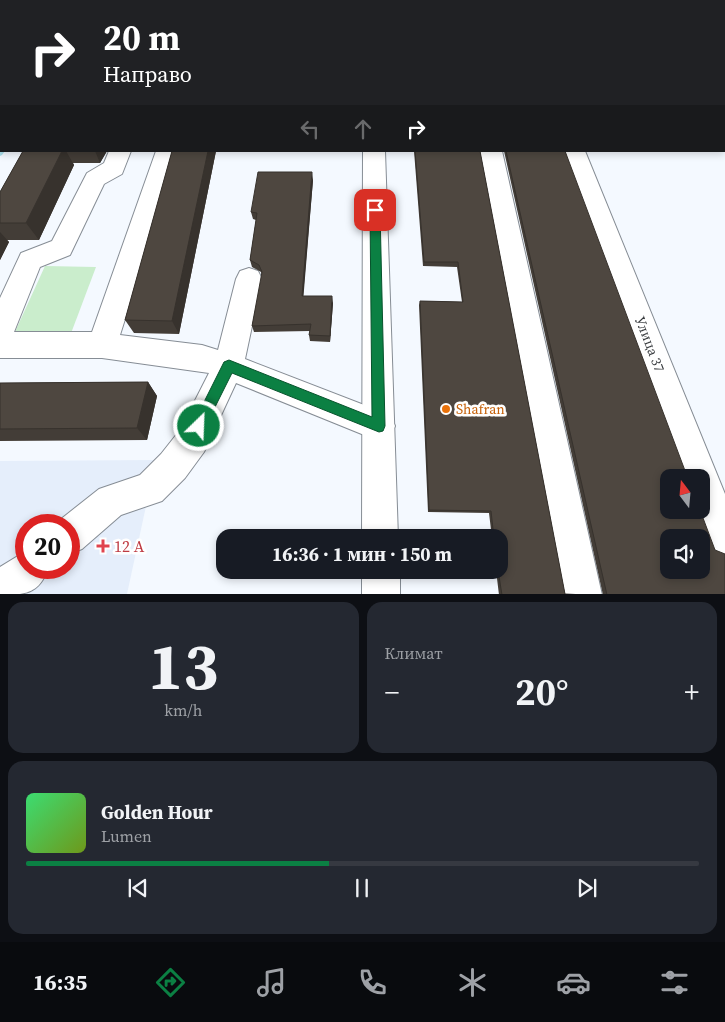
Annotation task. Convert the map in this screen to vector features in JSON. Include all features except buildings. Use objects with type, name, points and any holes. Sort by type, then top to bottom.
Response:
[{"type":"main road","points":[[0,331],[30,260],[60,248],[95,179],[114,168],[120,152]]},
{"type":"main road","points":[[102,345],[167,152]]},
{"type":"main road","points":[[374,152],[380,529]]},
{"type":"main road","points":[[492,152],[583,594]]},
{"type":"main road","name":"Улица 37","points":[[574,152],[725,538]]},
{"type":"main road","points":[[80,527],[111,501],[150,489],[192,442],[205,411],[229,366],[249,279]]},
{"type":"main road","points":[[0,344],[102,345],[202,358],[229,366],[379,426]]},
{"type":"main road","points":[[0,590],[15,579]]},
{"type":"main road","points":[[381,579],[381,594]]},
{"type":"shaded area","name":"12 А","points":[[156,460],[127,594],[0,594],[0,461]]},
{"type":"green space","points":[[45,266],[96,267],[70,336],[14,334]]},
{"type":"place","name":"Shafran","points":[[446,409]]},
{"type":"place","name":"12 А","points":[[103,546]]},
{"type":"route","points":[[199,426],[229,366],[308,400],[379,426],[375,210]]}]
